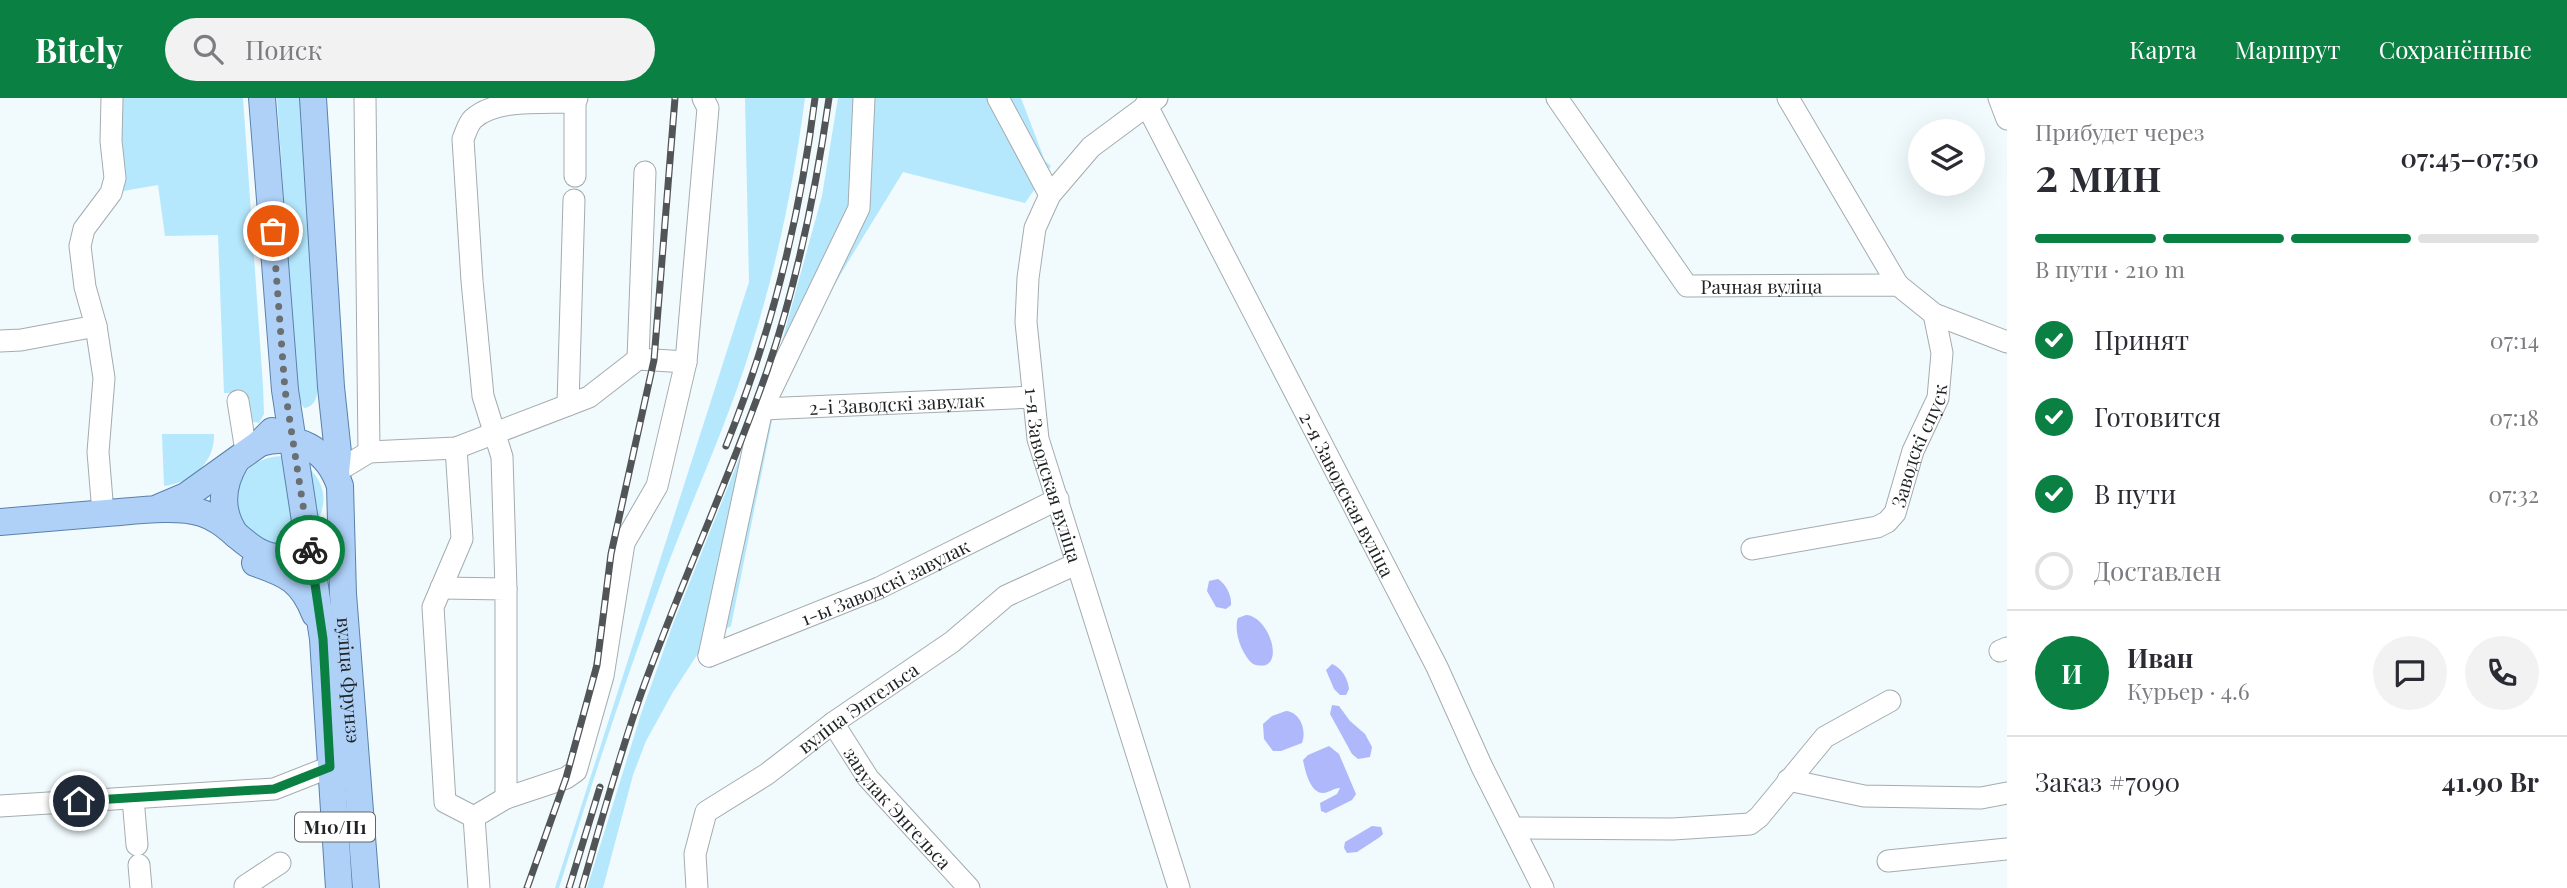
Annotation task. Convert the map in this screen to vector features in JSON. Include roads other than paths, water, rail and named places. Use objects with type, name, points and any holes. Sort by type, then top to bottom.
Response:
[{"type":"main road","name":"вуліца Фрунзэ","points":[[262,98],[285,390],[323,639],[339,888]]},
{"type":"main road","name":"вуліца Фрунзэ","points":[[313,98],[331,387],[338,453],[336,472],[341,485],[343,594],[366,888]]},
{"type":"main road","points":[[239,540],[229,526],[224,509],[223,492],[228,475],[279,420],[285,390]]},
{"type":"main road","points":[[166,510],[248,451],[281,439],[310,446],[325,457],[336,472]]},
{"type":"main road","name":"вуліца Фрунзэ","points":[[166,510],[209,527],[243,557],[294,580],[308,596],[323,639]]},
{"type":"main road","points":[[0,522],[103,513],[192,510],[217,520],[256,552],[284,558],[311,551],[329,535],[340,513]]},
{"type":"street","points":[[103,513],[98,452],[104,378],[79,246],[84,229],[111,193],[115,178],[111,141],[112,98]]},
{"type":"street","points":[[365,98],[369,452]]},
{"type":"street","points":[[474,817],[506,798],[566,778],[576,771],[603,676],[624,543],[657,486],[686,362],[708,108],[703,98]]},
{"type":"street","points":[[762,409],[859,208],[864,98]]},
{"type":"street","points":[[998,98],[1050,195]]},
{"type":"street","name":"Рачная вуліца","points":[[1557,98],[1687,286],[1898,285]]},
{"type":"street","points":[[1788,98],[1898,285],[1934,314],[2007,342]]},
{"type":"street","points":[[1999,98],[2007,119]]},
{"type":"street","points":[[506,798],[506,589],[502,457],[483,397],[463,139],[471,121],[484,109],[504,103],[576,100],[575,176]]},
{"type":"street","name":"1-я Заводская вуліца","points":[[1151,101],[1091,147],[1050,195],[1035,229],[1028,278],[1026,322],[1038,439],[1179,888]]},
{"type":"street","name":"2-я Заводская вуліца","points":[[1151,101],[1437,667],[1482,767],[1543,888]]},
{"type":"street","points":[[638,359],[645,172]]},
{"type":"street","points":[[568,405],[573,201]]},
{"type":"street","name":"Заводскі спуск","points":[[1752,549],[1877,527],[1887,522],[1895,513],[1913,451],[1938,398],[1942,353],[1934,314]]},
{"type":"street","points":[[0,341],[21,340],[96,326]]},
{"type":"street","points":[[336,472],[369,452],[456,448],[589,397],[638,359],[686,362]]},
{"type":"street","name":"2-і Заводскі завулак","points":[[762,409],[1033,397]]},
{"type":"street","points":[[238,401],[248,451]]},
{"type":"street","name":"1-ы Заводскі завулак","points":[[762,409],[709,656],[879,588],[1058,499]]},
{"type":"street","points":[[456,448],[461,539],[433,607],[445,802],[474,817]]},
{"type":"street","name":"вуліца Энгельса","points":[[697,888],[695,854],[706,812],[767,774],[833,723],[952,642],[1006,596],[1076,564]]},
{"type":"street","points":[[441,588],[506,589]]},
{"type":"street","points":[[1513,828],[1673,829],[1750,824],[1759,817],[1825,737],[1890,701]]},
{"type":"street","name":"завулак Энгельса","points":[[833,723],[868,778],[969,888]]},
{"type":"street","points":[[0,806],[274,789],[330,767]]},
{"type":"street","points":[[1788,780],[1864,796],[1981,798],[2007,793]]},
{"type":"street","points":[[132,798],[141,888]]},
{"type":"street","points":[[474,817],[479,888]]},
{"type":"street","points":[[1888,861],[2007,849]]},
{"type":"street","points":[[246,886],[280,863]]},
{"type":"water","points":[[1218,579],[1231,598],[1231,605],[1226,609],[1216,607],[1207,591],[1209,581]]},
{"type":"water","points":[[1246,615],[1263,625],[1272,644],[1270,662],[1264,665],[1253,664],[1245,655],[1240,642],[1238,618]]},
{"type":"water","points":[[1332,664],[1342,671],[1346,678],[1349,689],[1346,695],[1340,695],[1334,689],[1326,670]]},
{"type":"water","points":[[1332,705],[1339,706],[1350,721],[1365,734],[1372,747],[1370,757],[1358,759],[1352,754],[1330,714]]},
{"type":"water","points":[[1291,712],[1301,722],[1304,733],[1302,743],[1281,751],[1273,751],[1264,739],[1263,724],[1272,716]]},
{"type":"water","points":[[1329,746],[1339,754],[1356,794],[1352,800],[1326,813],[1321,811],[1320,803],[1337,794],[1340,788],[1324,793],[1315,790],[1309,781],[1303,760]]},
{"type":"water","points":[[1372,826],[1381,827],[1383,834],[1357,852],[1347,853],[1345,842]]},
{"type":"railway","points":[[527,888],[566,778],[597,665],[611,554],[654,360],[675,98]]},
{"type":"railway","points":[[726,446],[757,361],[782,275],[801,187],[815,98]]},
{"type":"railway","points":[[582,888],[642,691],[778,338],[804,236],[829,98]]},
{"type":"railway","points":[[569,888],[600,787]]}]
